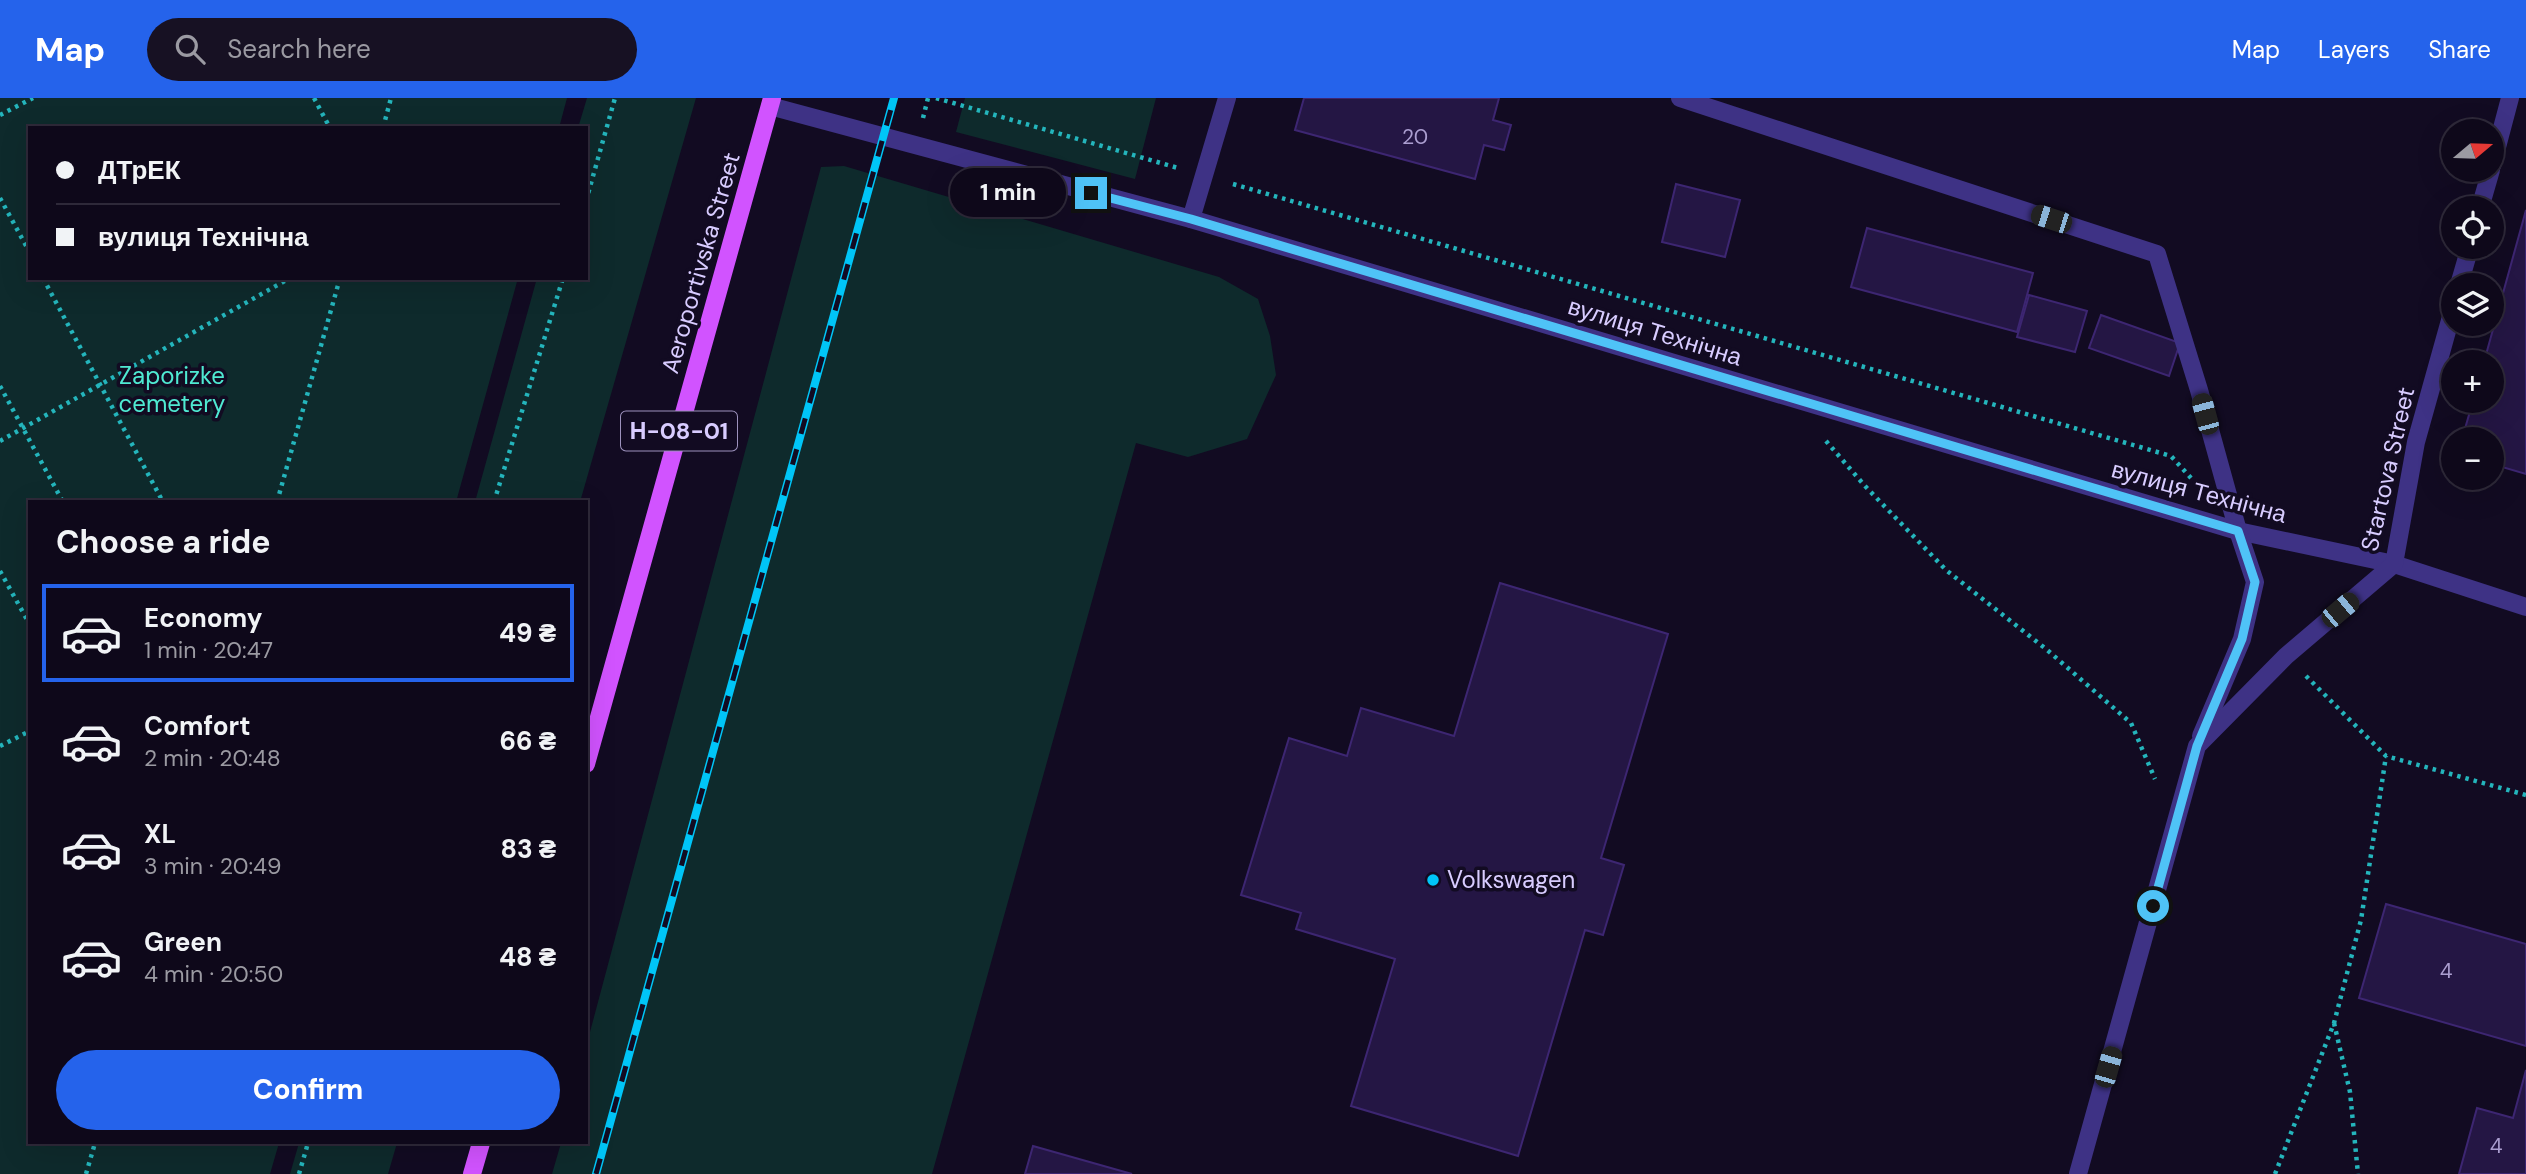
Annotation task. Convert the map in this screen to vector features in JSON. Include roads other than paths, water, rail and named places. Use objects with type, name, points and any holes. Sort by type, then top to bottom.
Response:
[{"type":"main road","name":"Aeroportivska Street","points":[[588,757],[771,102]]},
{"type":"main road","points":[[472,1174],[481,1144]]},
{"type":"street","points":[[1191,219],[1227,98]]},
{"type":"street","points":[[1680,98],[2157,254],[2255,582],[2242,639],[2197,746]]},
{"type":"street","points":[[2504,122],[2511,98]]},
{"type":"street","name":"вулиця Технічна","points":[[771,102],[1191,219],[2238,531],[2393,564],[2526,607]]},
{"type":"street","name":"Startova Street","points":[[2078,1174],[2197,746],[2286,656],[2393,564],[2416,442],[2446,336]]},
{"type":"railway","points":[[596,1174],[894,98]]},
{"type":"place","name":"Volkswagen","points":[[1433,880]]},
{"type":"park label","name":"Zaporizke cemetery","points":[[172,390]]}]
